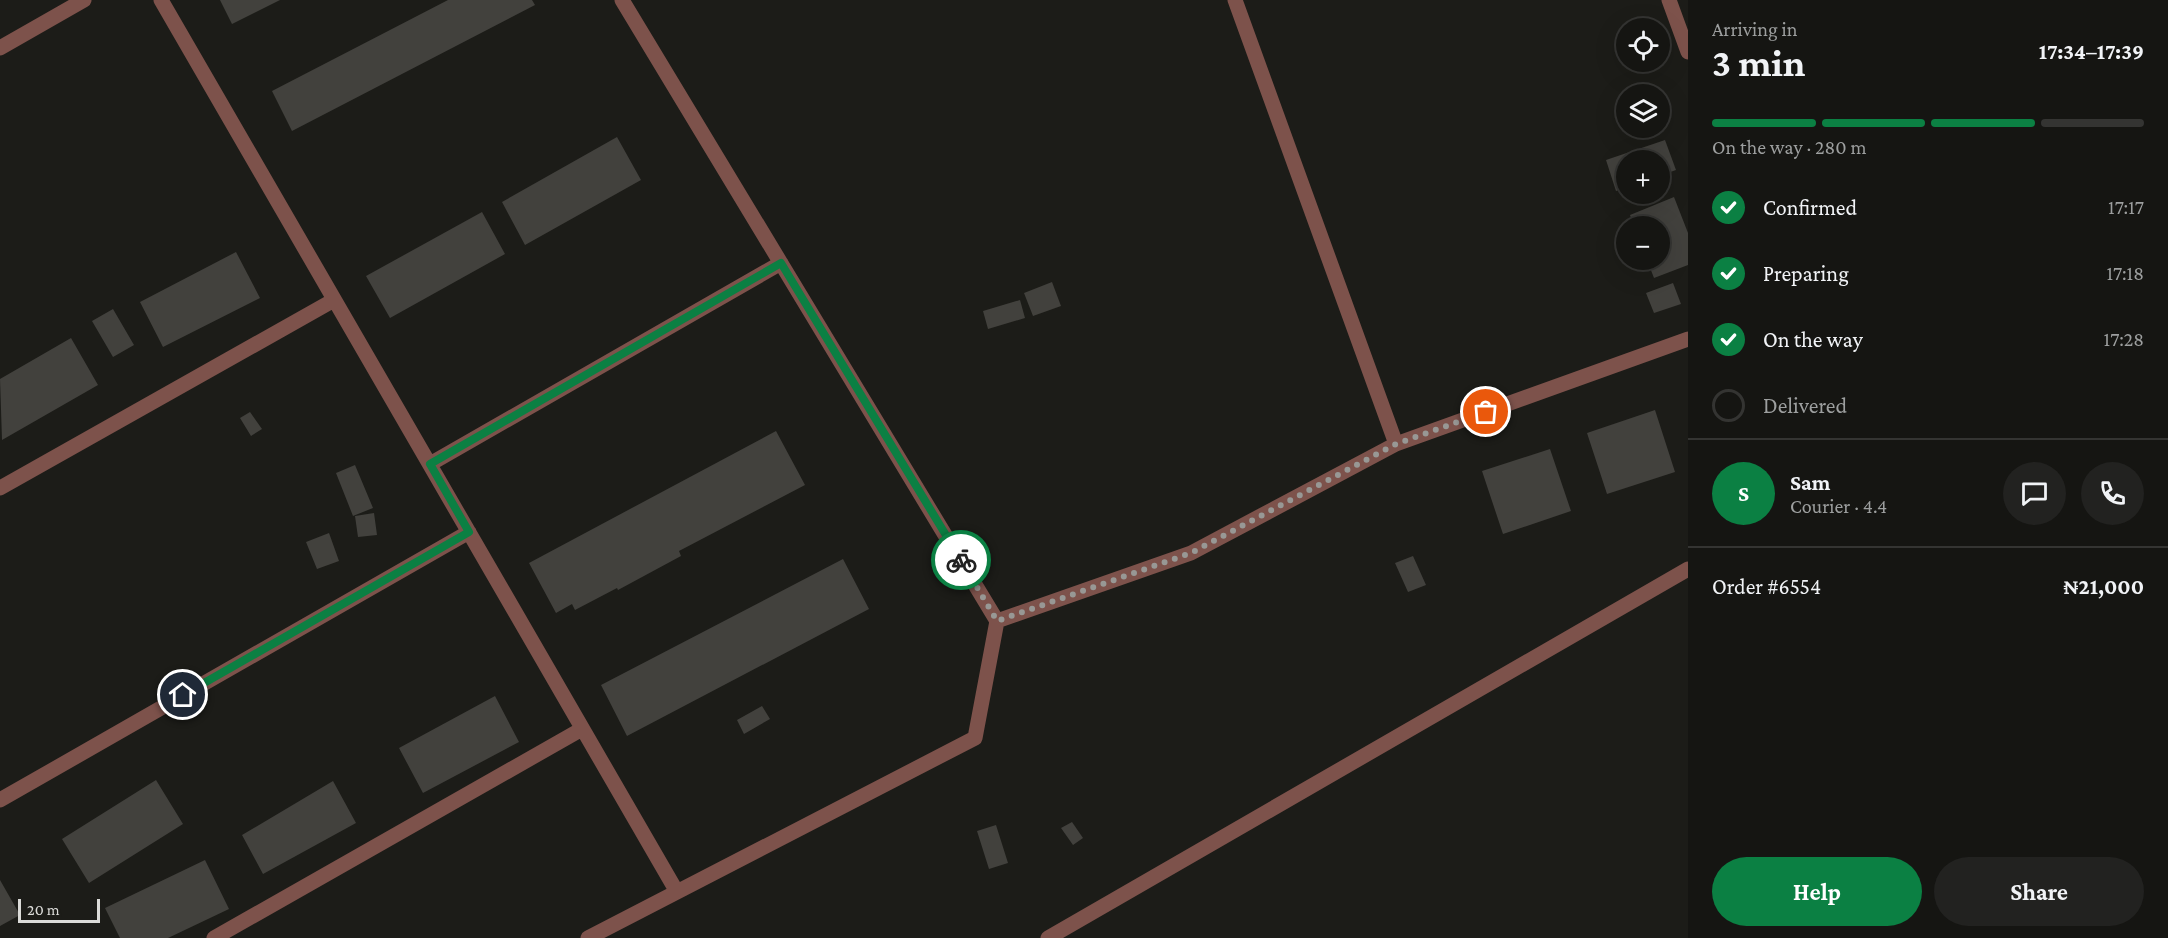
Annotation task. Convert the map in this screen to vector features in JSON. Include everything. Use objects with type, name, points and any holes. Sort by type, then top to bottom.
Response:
[{"type":"street","points":[[0,48],[84,0]]},
{"type":"street","points":[[161,0],[677,892]]},
{"type":"street","points":[[588,938],[975,738],[997,621],[622,0]]},
{"type":"street","points":[[1235,0],[1396,444]]},
{"type":"street","points":[[1669,0],[1688,52]]},
{"type":"street","points":[[430,464],[781,263]]},
{"type":"street","points":[[0,488],[334,300]]},
{"type":"street","points":[[997,621],[1191,553],[1396,444],[1688,339]]},
{"type":"street","points":[[0,800],[469,532]]},
{"type":"street","points":[[1048,938],[1688,569]]},
{"type":"street","points":[[214,938],[582,729]]},
{"type":"building","points":[[220,0],[280,0],[232,24]]},
{"type":"building","points":[[448,0],[532,0],[535,5],[292,131],[272,91]]},
{"type":"building","points":[[617,137],[641,180],[525,245],[502,202]]},
{"type":"building","points":[[1665,140],[1669,150],[1636,150]]},
{"type":"building","points":[[1670,154],[1676,170],[1670,172]]},
{"type":"building","points":[[1616,157],[1616,191],[1606,160]]},
{"type":"building","points":[[1674,197],[1688,233],[1688,265],[1654,278],[1651,270],[1670,270],[1670,216],[1630,215],[1657,204],[1670,204],[1670,199]]},
{"type":"building","points":[[482,212],[505,254],[390,318],[366,276]]},
{"type":"building","points":[[236,252],[260,298],[163,347],[140,302]]},
{"type":"building","points":[[1052,282],[1061,306],[1033,316],[1024,293]]},
{"type":"building","points":[[1673,283],[1681,304],[1654,313],[1646,293]]},
{"type":"building","points":[[1020,300],[1025,318],[988,329],[983,311]]},
{"type":"building","points":[[113,309],[134,345],[113,357],[92,321]]},
{"type":"building","points":[[71,338],[98,385],[2,440],[0,379]]},
{"type":"building","points":[[1655,410],[1675,472],[1607,494],[1587,433]]},
{"type":"building","points":[[250,412],[262,429],[251,436],[240,418]]},
{"type":"building","points":[[776,431],[805,485],[679,551],[681,556],[618,590],[617,588],[575,610],[572,604],[556,613],[529,563]]},
{"type":"building","points":[[1550,449],[1571,511],[1503,534],[1482,471]]},
{"type":"building","points":[[355,465],[373,508],[353,516],[336,473]]},
{"type":"building","points":[[374,513],[377,535],[358,537],[355,516]]},
{"type":"building","points":[[329,533],[339,561],[317,569],[306,542]]},
{"type":"building","points":[[1413,556],[1426,585],[1408,592],[1395,563]]},
{"type":"building","points":[[843,559],[869,609],[627,736],[601,685]]},
{"type":"building","points":[[495,696],[519,742],[423,793],[399,748]]},
{"type":"building","points":[[762,706],[770,719],[744,734],[737,720]]},
{"type":"building","points":[[156,780],[183,824],[89,883],[62,839]]},
{"type":"building","points":[[333,781],[356,823],[263,874],[242,835]]},
{"type":"building","points":[[1072,822],[1083,838],[1073,845],[1061,828]]},
{"type":"building","points":[[996,825],[1008,863],[989,869],[977,831]]},
{"type":"building","points":[[205,860],[229,909],[168,938],[120,938],[105,908]]},
{"type":"building","points":[[0,880],[20,915],[0,926]]},
{"type":"way so far","points":[[961,560],[997,621],[1191,553],[1396,444],[1486,412]]},
{"type":"route","points":[[183,695],[469,532],[430,464],[781,263],[961,560]]}]
